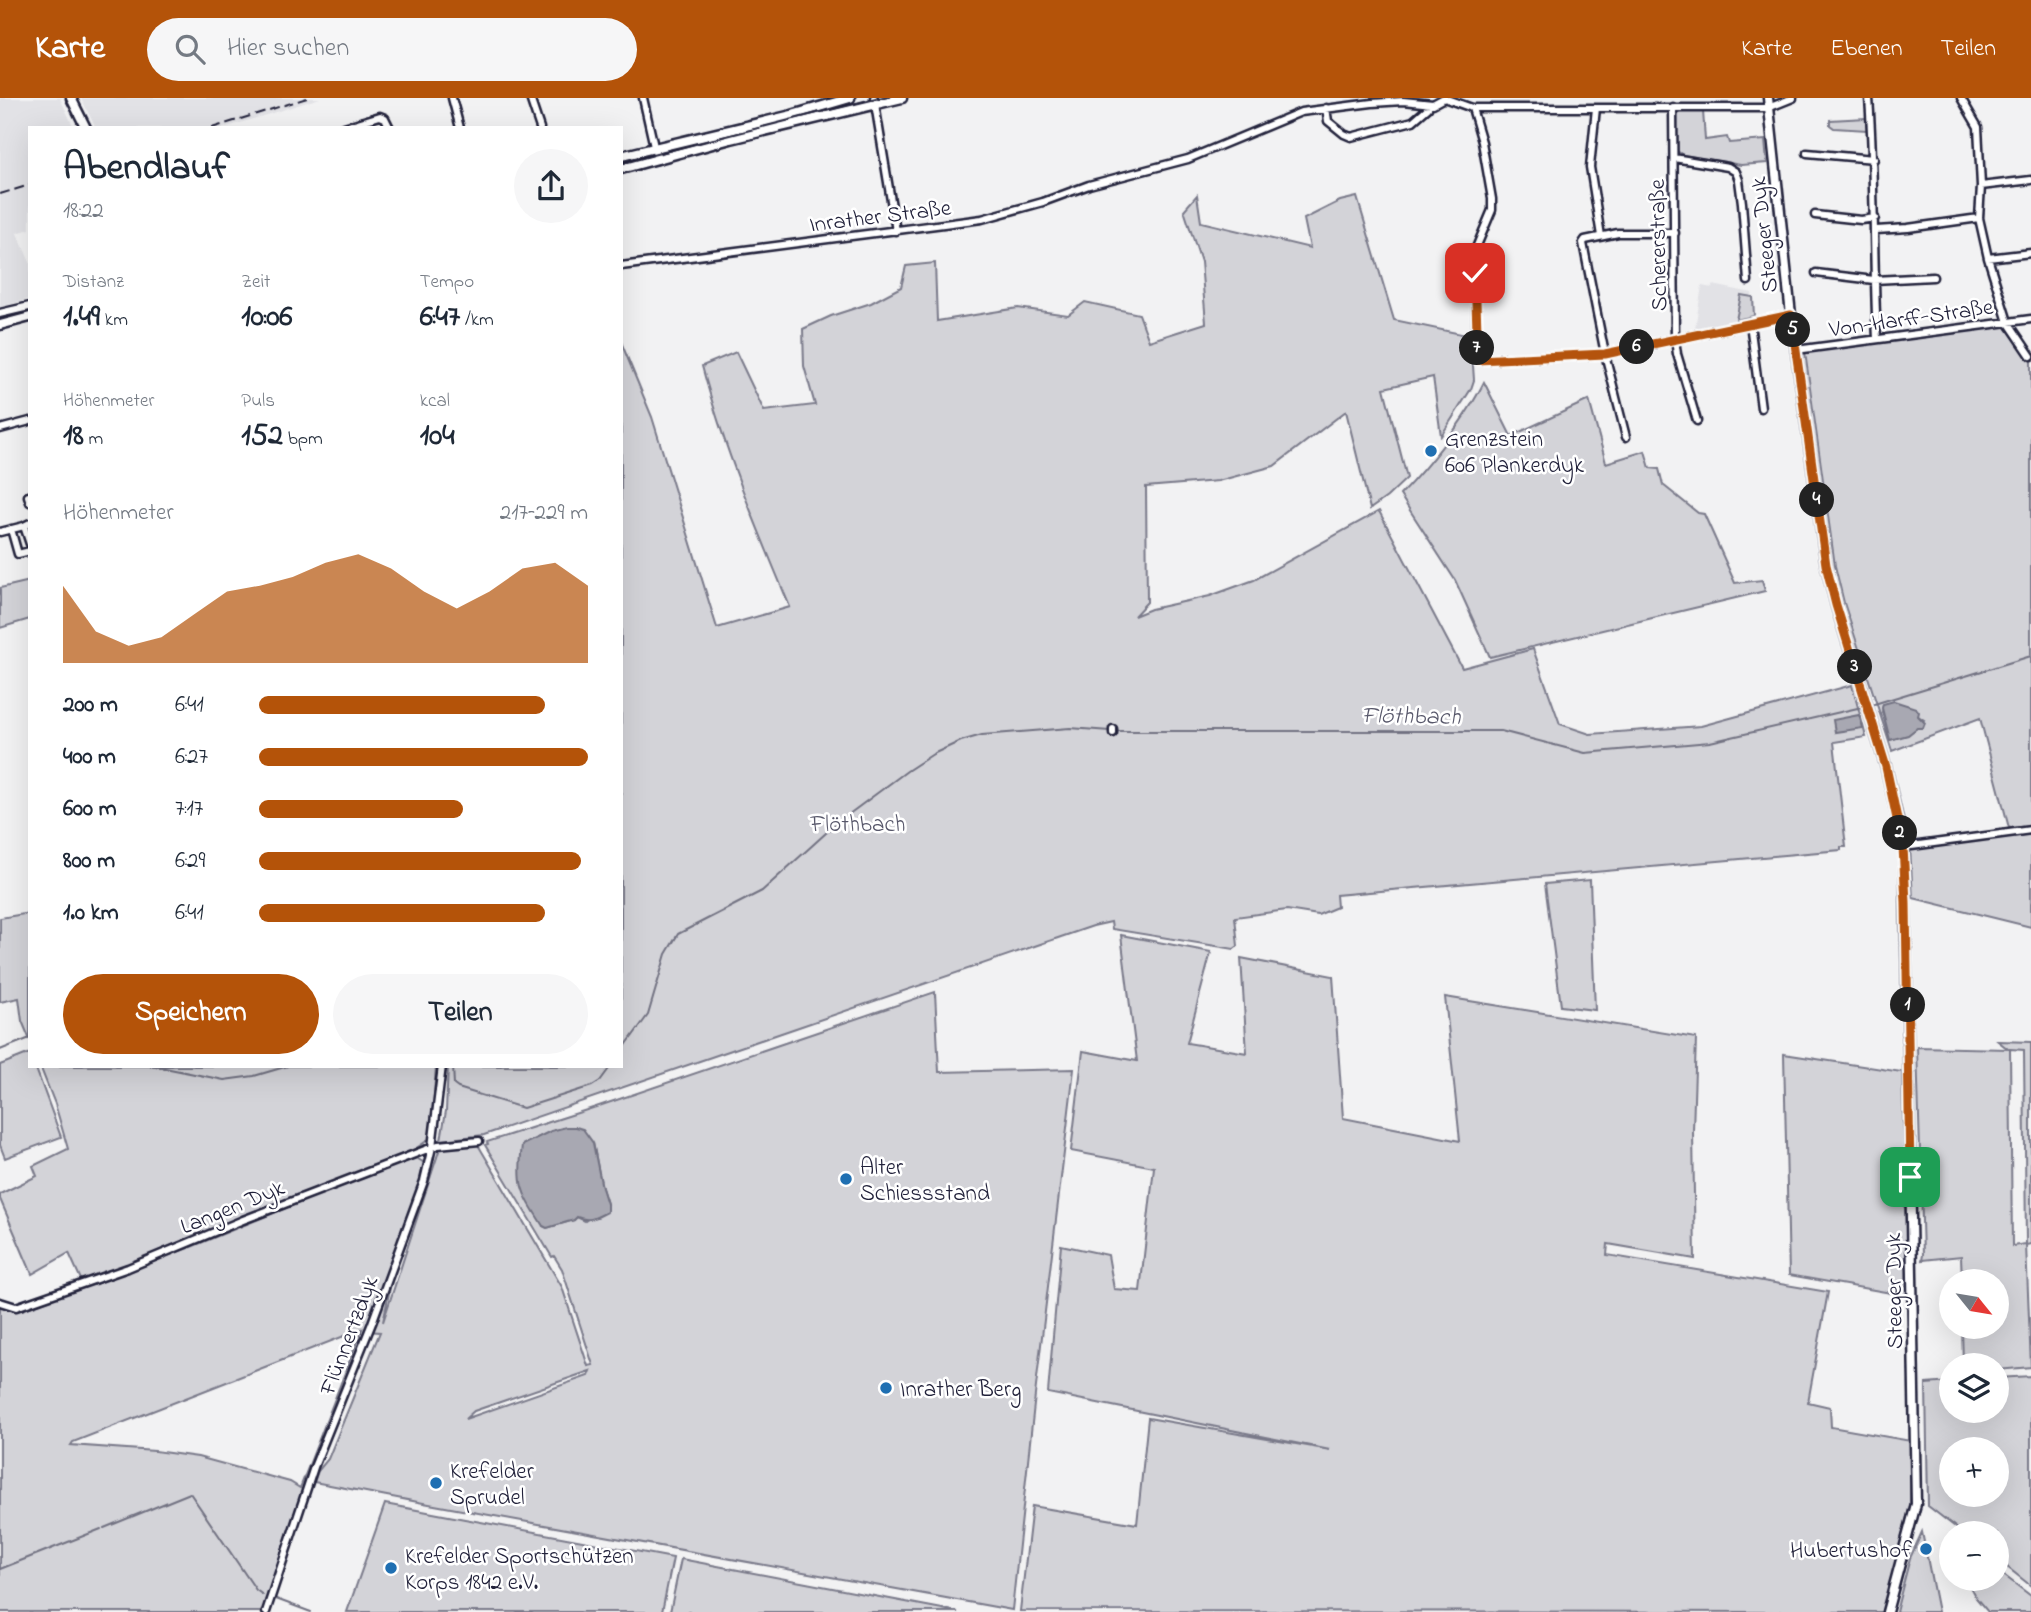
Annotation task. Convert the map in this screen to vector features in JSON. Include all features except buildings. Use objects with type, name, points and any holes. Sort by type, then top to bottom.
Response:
[{"type":"street","points":[[71,98],[85,126]]},
{"type":"street","points":[[452,98],[459,126]]},
{"type":"street","points":[[530,98],[539,126]]},
{"type":"street","points":[[643,98],[657,160]]},
{"type":"street","points":[[623,156],[850,98]]},
{"type":"street","points":[[623,168],[874,101],[902,98]]},
{"type":"street","name":"Inrather Straße","points":[[623,267],[982,219],[1043,202],[1082,187],[1188,159],[1301,112],[1326,108],[1403,102],[1431,106],[1444,98],[1472,108],[1676,107],[1768,103]]},
{"type":"street","name":"Schererstraße","points":[[1680,98],[1676,107],[1674,158],[1675,339],[1696,421]]},
{"type":"street","points":[[1768,103],[1793,98]]},
{"type":"street","points":[[1870,98],[1874,159],[1877,339]]},
{"type":"street","points":[[1961,98],[1978,127],[1981,186],[1979,218],[1988,258],[2008,322],[2031,356]]},
{"type":"street","points":[[874,101],[896,231]]},
{"type":"street","name":"Steeger Dyk","points":[[1768,103],[1791,315],[1826,565],[1886,767],[1903,847],[1916,1504],[1887,1612]]},
{"type":"street","points":[[1326,108],[1328,121],[1351,137],[1413,121],[1431,106]]},
{"type":"street","points":[[1597,107],[1590,167],[1601,236]]},
{"type":"street","points":[[1472,108],[1493,199],[1492,210],[1476,248],[1478,360],[1605,354],[1791,315]]},
{"type":"street","points":[[348,126],[380,116],[385,118],[389,126]]},
{"type":"street","points":[[1807,153],[1874,159]]},
{"type":"street","points":[[1674,158],[1728,167],[1736,172],[1740,180],[1748,281]]},
{"type":"street","points":[[1981,186],[2031,180]]},
{"type":"street","points":[[1815,215],[1861,220],[1875,218]]},
{"type":"street","points":[[1876,230],[1979,218]]},
{"type":"street","points":[[1626,437],[1605,354],[1583,243],[1601,236],[1637,232],[1675,233]]},
{"type":"street","points":[[1988,258],[2031,253]]},
{"type":"street","points":[[1816,273],[1874,280],[1933,277]]},
{"type":"street","points":[[0,314],[28,307]]},
{"type":"street","points":[[0,325],[28,318]]},
{"type":"street","name":"Von-Harff-Straße","points":[[1796,351],[2031,319]]},
{"type":"street","points":[[1750,323],[1761,408]]},
{"type":"street","points":[[0,429],[28,422]]},
{"type":"street","points":[[0,532],[27,524]]},
{"type":"street","points":[[11,529],[18,554],[28,552]]},
{"type":"street","points":[[1903,847],[2031,830]]},
{"type":"street","name":"Flünnertzdyk","points":[[266,1612],[314,1467],[425,1181],[442,1068]]},
{"type":"street","name":"Langen Dyk","points":[[0,1302],[16,1307],[128,1268],[432,1147],[479,1141]]},
{"type":"shaded area","points":[[0,98],[60,98],[73,126],[28,126],[28,230],[17,233],[28,258],[28,300],[0,307]]},
{"type":"shaded area","points":[[81,98],[320,98],[230,126],[95,126]]},
{"type":"shaded area","points":[[1713,285],[1752,293],[1753,297],[1741,295],[1736,320],[1695,328],[1702,286],[1712,288]]},
{"type":"shaded area","points":[[1894,701],[1916,708],[1918,716],[1925,723],[1923,728],[1890,740],[1882,708],[1883,704]]},
{"type":"shaded area","points":[[1859,715],[1863,728],[1835,732],[1833,720]]},
{"type":"shaded area","points":[[566,1127],[583,1129],[593,1143],[607,1212],[592,1219],[577,1217],[547,1228],[543,1226],[522,1188],[522,1145]]},
{"type":"green space","points":[[1682,111],[1703,111],[1705,140],[1727,137],[1729,143],[1765,140],[1767,163],[1741,165],[1683,155],[1677,151],[1676,116]]},
{"type":"green space","points":[[1866,118],[1867,130],[1834,128],[1830,125],[1830,120]]},
{"type":"green space","name":"Flöthbach","points":[[1197,195],[1201,222],[1310,248],[1304,219],[1340,201],[1357,197],[1394,320],[1471,336],[1474,380],[1441,436],[1433,377],[1384,388],[1407,478],[1370,509],[1346,411],[1274,466],[1218,481],[1146,487],[1147,602],[1134,616],[1151,609],[1210,596],[1254,580],[1379,511],[1462,668],[1533,649],[1560,724],[1590,734],[1701,726],[1852,685],[1866,737],[1834,742],[1846,847],[1841,847],[1841,850],[1336,895],[1337,907],[1318,915],[1287,910],[1235,917],[1238,946],[1234,949],[1112,929],[1111,922],[484,1135],[441,1140],[446,1111],[448,1068],[623,1068],[623,347],[652,417],[717,628],[790,607],[731,458],[702,366],[736,352],[764,411],[815,405],[804,366],[803,329],[831,316],[871,303],[901,287],[906,266],[935,263],[937,321],[1018,308],[1068,315],[1085,302],[1139,314],[1149,341],[1206,323],[1201,262],[1184,210]]},
{"type":"green space","points":[[1741,295],[1753,297],[1754,316],[1736,320]]},
{"type":"green space","points":[[2006,325],[2031,359],[2031,826],[2009,828],[1980,718],[1892,751],[1844,603],[1835,566],[1805,352]],"holes":[[[1883,705],[1924,720],[1917,728],[1890,740],[1882,712]]]},
{"type":"green space","points":[[1484,382],[1511,436],[1589,400],[1606,463],[1645,451],[1650,468],[1659,469],[1663,485],[1698,513],[1704,514],[1735,583],[1762,580],[1765,591],[1490,657],[1455,580],[1400,495],[1446,441]]},
{"type":"green space","points":[[28,581],[28,620],[0,628],[0,588]]},
{"type":"green space","points":[[2031,834],[2031,927],[1913,898],[1910,849]]},
{"type":"green space","points":[[1590,880],[1595,1010],[1561,1006],[1545,884]]},
{"type":"green space","points":[[28,913],[28,1035],[22,1021],[19,998],[0,1002],[0,918]]},
{"type":"green space","points":[[1121,935],[1211,952],[1187,1043],[1247,1053],[1241,958],[1333,976],[1343,1118],[1460,1141],[1445,997],[1696,1038],[1693,1131],[1695,1259],[1608,1244],[1607,1255],[1828,1292],[1808,1402],[1830,1407],[1831,1427],[1911,1441],[1910,1505],[1883,1612],[1020,1611],[1032,1506],[1137,1524],[1148,1418],[1330,1450],[1048,1393],[1061,1245],[1108,1255],[1114,1289],[1140,1291],[1154,1167],[1071,1151],[1083,1051],[1137,1061]]},
{"type":"green space","points":[[935,992],[939,1072],[1074,1069],[1012,1610],[314,1482],[318,1471],[328,1459],[380,1332],[366,1331],[309,1470],[262,1612],[0,1612],[0,1306],[22,1310],[191,1247],[415,1157],[426,1164],[400,1240],[383,1322],[440,1148],[477,1143],[562,1287],[588,1366],[593,1365],[562,1269],[554,1256],[552,1257],[485,1145],[487,1142]],"holes":[[[593,1143],[607,1204],[585,1221],[577,1217],[547,1228],[543,1226]],[[362,1329],[300,1488],[290,1482],[198,1457],[71,1445]],[[590,1371],[588,1376],[465,1419],[474,1411]]]},
{"type":"green space","points":[[1998,1041],[2031,1042],[2031,1244],[2026,1245],[2031,1367],[2009,1369],[2009,1353],[1963,1353],[1962,1339],[2009,1339],[2009,1269],[1962,1269],[1961,1256],[1922,1260],[1917,1047],[2008,1049]],"holes":[[[2010,1049],[2024,1050],[2026,1244],[2012,1246]]]},
{"type":"green space","points":[[28,1054],[28,1068],[36,1068],[61,1137],[5,1158],[0,1145],[0,1065]]},
{"type":"green space","points":[[1784,1054],[1902,1072],[1908,1296],[1789,1275]]},
{"type":"green space","points":[[41,1068],[436,1068],[431,1138],[412,1151],[82,1282],[69,1253],[32,1274],[0,1199],[0,1194],[37,1176],[33,1166],[68,1149]]},
{"type":"green space","points":[[2031,1376],[2031,1586],[2009,1569],[2009,1521],[1947,1521],[1928,1506],[1926,1384],[1939,1383],[1939,1423],[2009,1423],[2009,1377]]},
{"type":"green space","points":[[385,1504],[673,1558],[662,1612],[347,1612]]},
{"type":"green space","points":[[1922,1532],[1938,1612],[1896,1612],[1910,1558]]},
{"type":"green space","points":[[681,1559],[958,1612],[670,1612]]},
{"type":"green space","points":[[2009,1579],[2031,1596],[2031,1612],[1988,1612],[1972,1591],[2009,1591]]},
{"type":"waterway","points":[[2005,326],[2026,354]]},
{"type":"waterway","name":"Flöthbach","points":[[1871,705],[2031,656]]},
{"type":"waterway","name":"Flöthbach","points":[[1116,731],[1501,731],[1585,753],[1710,742],[1862,707]]},
{"type":"waterway","name":"Flöthbach","points":[[623,1049],[648,1015],[666,954],[678,934],[762,891],[837,823],[933,754],[982,735],[1070,728],[1110,731]]},
{"type":"waterway","name":"Flöthbach","points":[[0,1050],[28,1039]]},
{"type":"waterway","name":"Flöthbach","points":[[165,1068],[224,1080],[254,1076],[281,1068]]},
{"type":"waterway","name":"Flöthbach","points":[[453,1068],[454,1085],[458,1088],[523,1108],[592,1086],[600,1081],[610,1068]]},
{"type":"waterway","points":[[104,1528],[190,1493],[256,1590],[263,1595]]},
{"type":"waterway","points":[[0,1569],[101,1529]]},
{"type":"waterway","points":[[276,1599],[311,1612]]},
{"type":"tram line","points":[[623,162],[876,98]]},
{"type":"tram line","points":[[0,318],[28,311]]},
{"type":"railway","points":[[218,126],[307,98]]},
{"type":"railway","points":[[0,194],[28,186]]},
{"type":"place","name":"Grenzstein 606 Plankerdyk","points":[[1431,451]]},
{"type":"place","name":"Alter Schiessstand","points":[[846,1179]]},
{"type":"place","name":"Inrather Berg","points":[[886,1388]]},
{"type":"place","name":"Krefelder Sprudel","points":[[436,1483]]},
{"type":"place","name":"Hubertushof","points":[[1926,1549]]},
{"type":"place","name":"Krefelder Sportschützen Korps 1842 e.V.","points":[[391,1568]]},
{"type":"route","points":[[1475,273],[1478,360],[1605,354],[1791,315],[1826,565],[1886,767],[1903,847],[1910,1177]]}]
